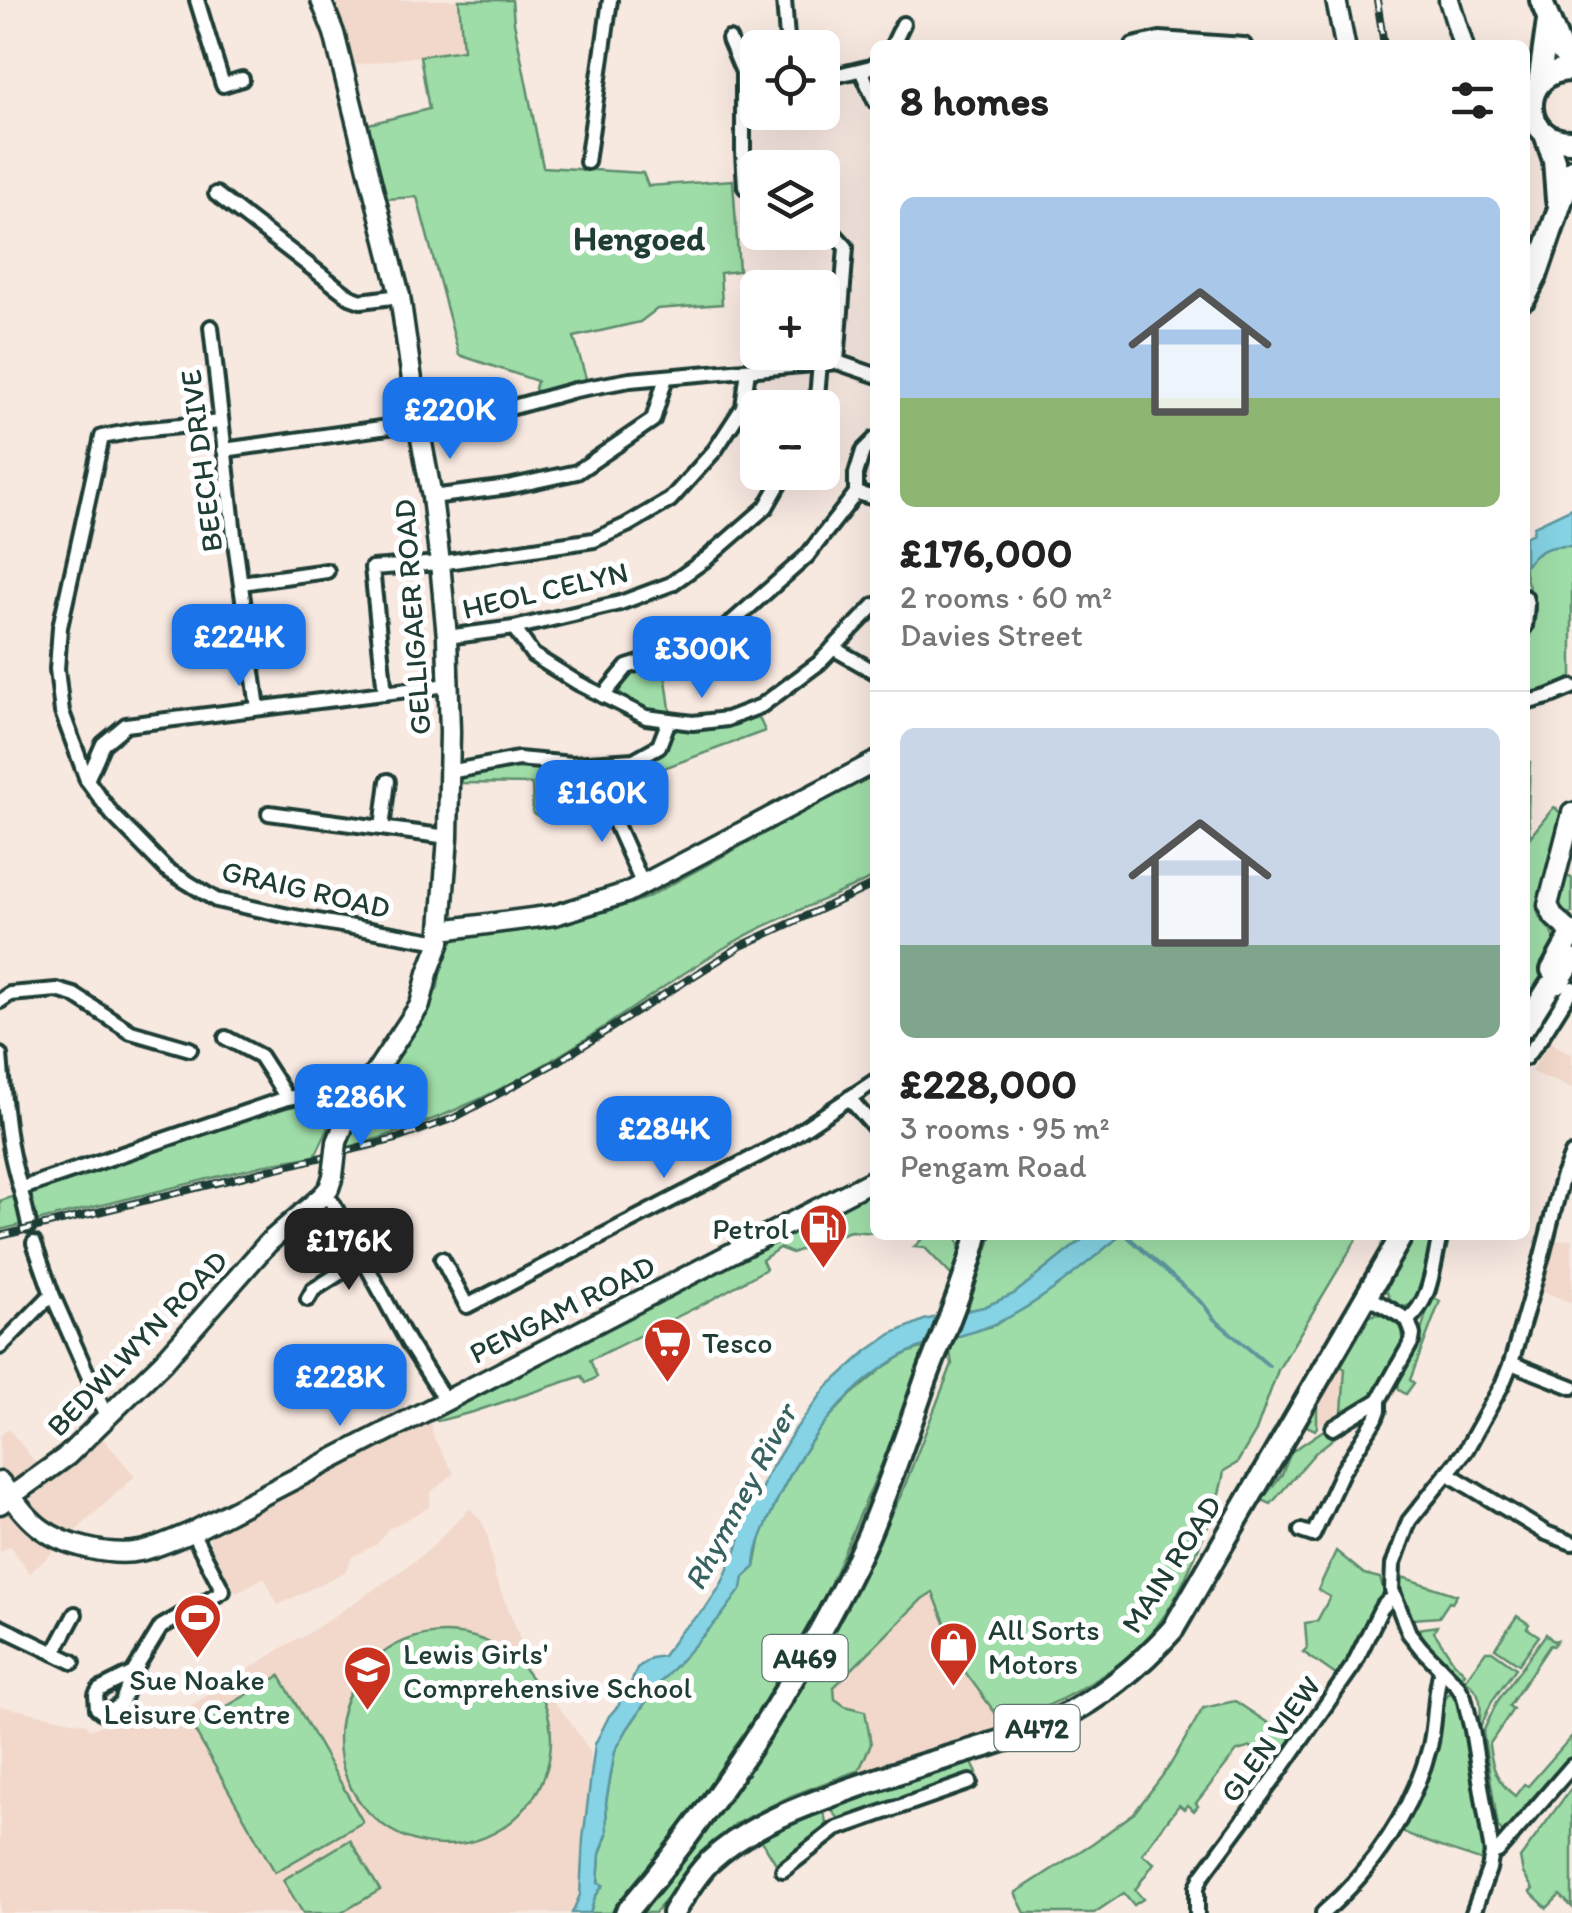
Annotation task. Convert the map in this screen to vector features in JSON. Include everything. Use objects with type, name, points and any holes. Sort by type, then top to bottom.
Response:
[{"type":"main road","points":[[1533,89],[1556,71],[1572,67],[1540,0]]},
{"type":"main road","points":[[1548,21],[1531,104],[1536,125],[1554,160],[1558,207]]},
{"type":"main road","points":[[1536,125],[1555,139],[1572,140]]},
{"type":"main road","points":[[1530,288],[1572,170]]},
{"type":"main road","points":[[1550,998],[1548,976],[1570,929]]},
{"type":"main road","points":[[1530,1020],[1550,998],[1572,960]]},
{"type":"main road","name":"A469","points":[[626,1913],[665,1867],[762,1728],[798,1670],[867,1539],[976,1240]]},
{"type":"main road","name":"MAIN ROAD","points":[[672,1913],[701,1871],[752,1829],[882,1777],[1057,1720],[1104,1693],[1149,1656],[1172,1629],[1399,1240]]},
{"type":"street","points":[[197,0],[223,85],[242,79]]},
{"type":"street","name":"GELLIGAER ROAD","points":[[321,0],[334,33],[400,296],[432,496],[448,685],[448,837],[441,936]]},
{"type":"street","points":[[588,162],[610,0]]},
{"type":"street","points":[[784,0],[786,30]]},
{"type":"street","points":[[1336,0],[1344,40]]},
{"type":"street","points":[[1449,0],[1461,40]]},
{"type":"street","points":[[896,40],[904,24]]},
{"type":"street","points":[[729,40],[743,72],[744,150]]},
{"type":"street","points":[[840,75],[870,67]]},
{"type":"street","points":[[861,70],[870,89]]},
{"type":"street","points":[[216,194],[350,297],[361,301],[400,296]]},
{"type":"street","points":[[235,209],[246,194]]},
{"type":"street","points":[[840,240],[846,246],[840,316]]},
{"type":"street","name":"BEECH DRIVE","points":[[211,327],[258,708]]},
{"type":"street","points":[[840,363],[870,373]]},
{"type":"street","points":[[224,450],[495,412],[630,380],[748,370],[743,407],[714,450],[670,500],[627,524],[594,540],[440,563],[372,568],[385,693]]},
{"type":"street","points":[[432,496],[508,488],[577,472],[653,420],[666,377]]},
{"type":"street","name":"GRAIG ROAD","points":[[221,422],[102,438],[60,626],[57,669],[62,712],[87,780],[112,814],[166,869],[216,900],[289,916],[441,936]]},
{"type":"street","points":[[603,696],[627,667],[712,640],[807,556],[856,493],[856,474],[863,452],[870,444]]},
{"type":"street","name":"HEOL CELYN","points":[[447,638],[514,628],[620,603],[671,584],[766,507],[776,490]]},
{"type":"street","points":[[856,493],[870,497]]},
{"type":"street","points":[[241,583],[327,571]]},
{"type":"street","points":[[514,628],[534,655],[578,684],[646,717],[693,723],[728,719],[761,706],[819,663],[870,611]]},
{"type":"street","points":[[833,648],[870,669]]},
{"type":"street","points":[[87,780],[103,744],[126,724],[448,685]]},
{"type":"street","points":[[1530,702],[1572,687]]},
{"type":"street","points":[[449,772],[518,759],[572,764],[634,760],[659,746],[668,720]]},
{"type":"street","points":[[441,936],[554,914],[626,893],[870,765]]},
{"type":"street","points":[[382,828],[388,781]]},
{"type":"street","points":[[606,792],[609,809],[643,885]]},
{"type":"street","points":[[269,813],[448,837]]},
{"type":"street","points":[[1570,929],[1554,918],[1548,905],[1572,814]]},
{"type":"street","name":"BEDWLWYN ROAD","points":[[6,1501],[67,1456],[163,1362],[268,1244],[329,1188],[338,1142],[353,1105],[420,1005],[441,936]]},
{"type":"street","points":[[1530,1046],[1550,998],[1572,988]]},
{"type":"street","points":[[0,1000],[10,994],[57,990],[74,995],[130,1032],[190,1050]]},
{"type":"street","points":[[226,1038],[260,1056],[287,1098]]},
{"type":"street","points":[[0,1054],[6,1119],[29,1225]]},
{"type":"street","points":[[442,1259],[467,1306],[754,1158],[870,1084]]},
{"type":"street","points":[[22,1188],[287,1098],[343,1093],[353,1105]]},
{"type":"street","points":[[849,1098],[870,1122]]},
{"type":"street","points":[[1472,1913],[1492,1853],[1468,1712],[1460,1688],[1409,1633],[1394,1598],[1392,1577],[1397,1550],[1410,1521],[1475,1435],[1502,1385],[1572,1154]]},
{"type":"street","name":"PENGAM ROAD","points":[[0,1482],[6,1501],[42,1529],[75,1545],[106,1552],[138,1552],[192,1532],[870,1179]]},
{"type":"street","points":[[322,1196],[332,1202],[408,1342],[445,1400]]},
{"type":"street","points":[[1408,1320],[1426,1298],[1439,1240]]},
{"type":"street","points":[[34,1244],[106,1416]]},
{"type":"street","points":[[308,1298],[362,1258]]},
{"type":"street","points":[[0,1347],[52,1294]]},
{"type":"street","points":[[1301,1531],[1312,1535],[1342,1472],[1376,1418],[1379,1400],[1412,1341],[1408,1320],[1367,1296]]},
{"type":"street","points":[[1511,1363],[1572,1388]]},
{"type":"street","points":[[1332,1428],[1379,1400]]},
{"type":"street","points":[[1447,1473],[1546,1532],[1572,1543]]},
{"type":"street","points":[[134,1673],[161,1627],[223,1591],[192,1532]]},
{"type":"street","name":"GLEN VIEW","points":[[1198,1913],[1196,1898],[1202,1876],[1352,1666],[1384,1604],[1394,1598]]},
{"type":"street","points":[[54,1653],[75,1614]]},
{"type":"street","points":[[0,1627],[73,1662]]},
{"type":"street","points":[[1323,1913],[1371,1863],[1418,1782],[1435,1720],[1440,1670]]},
{"type":"street","points":[[1492,1853],[1498,1851],[1572,1766]]},
{"type":"street","points":[[783,1870],[836,1829],[970,1782]]},
{"type":"street","points":[[821,1799],[836,1829]]},
{"type":"shaded area","points":[[333,0],[459,0],[464,50],[354,65]]},
{"type":"shaded area","points":[[1550,1042],[1572,1055],[1572,1088],[1531,1072]]},
{"type":"shaded area","points":[[1572,1239],[1572,1303],[1542,1291],[1555,1241]]},
{"type":"shaded area","points":[[1338,1365],[1345,1368],[1342,1412],[1317,1427],[1317,1402]]},
{"type":"shaded area","points":[[431,1421],[433,1437],[454,1473],[431,1492],[429,1507],[388,1529],[377,1544],[352,1557],[345,1572],[278,1605],[264,1577],[236,1593],[213,1551],[210,1532]]},
{"type":"shaded area","points":[[8,1428],[46,1476],[99,1434],[135,1476],[30,1573],[10,1546],[0,1552],[0,1437]]},
{"type":"shaded area","name":"Lewis Girls' Comprehensive School","points":[[470,1508],[487,1533],[495,1577],[529,1672],[590,1751],[580,1895],[572,1913],[0,1913],[0,1706],[87,1724],[90,1730],[186,1709],[397,1574],[429,1550]]},
{"type":"shaded area","points":[[934,1592],[963,1669],[1004,1725],[859,1770],[871,1744],[835,1699],[834,1687],[922,1599]]},
{"type":"green space","points":[[459,0],[512,0],[543,167],[643,173],[648,186],[733,180],[739,271],[720,273],[722,304],[657,309],[640,322],[574,337],[587,382],[538,397],[537,381],[459,355],[417,197],[385,199],[365,125],[429,109],[420,56],[463,50]]},
{"type":"green space","points":[[1572,546],[1572,682],[1530,696],[1530,637],[1536,613],[1530,590],[1530,559],[1546,549]]},
{"type":"green space","points":[[663,657],[671,716],[635,703],[617,689],[625,672]]},
{"type":"green space","points":[[757,713],[765,731],[547,814],[533,813],[532,784],[458,783],[466,774],[518,761],[634,762],[671,731]]},
{"type":"green space","points":[[870,772],[870,879],[729,945],[570,1049],[478,1100],[414,1127],[345,1148],[355,1113],[365,1095],[424,1016],[438,987],[444,945],[458,939],[559,924],[646,898]]},
{"type":"green space","points":[[1554,807],[1562,814],[1537,907],[1554,942],[1545,973],[1530,1002],[1530,837]]},
{"type":"green space","points":[[1565,876],[1572,878],[1572,913],[1558,906]]},
{"type":"green space","points":[[325,1098],[345,1098],[315,1156],[0,1230],[0,1201],[231,1122]]},
{"type":"green space","points":[[870,1191],[870,1233],[850,1231],[792,1253],[779,1248],[762,1260],[766,1269],[590,1360],[597,1377],[586,1383],[582,1376],[473,1412],[433,1419],[469,1394],[681,1291]]},
{"type":"green space","points":[[921,1240],[957,1240],[960,1256],[954,1278],[925,1248],[914,1247]]},
{"type":"green space","points":[[990,1240],[1082,1240],[1014,1294],[967,1311]]},
{"type":"green space","points":[[1115,1240],[1356,1240],[1278,1370],[1256,1431],[1237,1463],[1224,1471],[1214,1508],[1178,1592],[1162,1619],[1130,1654],[1091,1683],[1004,1725],[963,1669],[933,1592],[834,1687],[835,1699],[865,1711],[871,1744],[859,1770],[791,1796],[735,1824],[698,1859],[655,1913],[638,1913],[750,1768],[857,1581],[901,1495],[952,1364],[950,1352],[955,1337],[995,1325]]},
{"type":"green space","points":[[1410,1240],[1432,1240],[1416,1303],[1401,1308],[1392,1304],[1386,1290]]},
{"type":"green space","points":[[1446,1240],[1449,1240],[1435,1299],[1440,1301],[1410,1380],[1414,1383],[1406,1394],[1399,1390],[1398,1381],[1418,1343]]},
{"type":"green space","points":[[1376,1314],[1397,1322],[1403,1335],[1399,1351],[1374,1394],[1342,1412],[1345,1369],[1338,1365],[1317,1402],[1317,1427],[1315,1430],[1300,1423],[1361,1325]]},
{"type":"green space","points":[[924,1347],[901,1419],[826,1594],[732,1758],[619,1906],[610,1913],[590,1913],[603,1885],[598,1883],[600,1854],[607,1834],[606,1802],[615,1751],[628,1728],[656,1687],[722,1615],[744,1577],[755,1567],[761,1536],[777,1500],[823,1424],[884,1367]]},
{"type":"green space","points":[[1327,1428],[1335,1437],[1315,1453],[1271,1504],[1262,1500],[1282,1474],[1291,1452]]},
{"type":"green space","points":[[1336,1551],[1364,1574],[1380,1578],[1384,1591],[1358,1644],[1336,1675],[1303,1652],[1307,1648],[1305,1623],[1317,1621],[1330,1597],[1318,1590]]},
{"type":"green space","points":[[1399,1576],[1457,1595],[1439,1617],[1412,1619]]},
{"type":"green space","points":[[1517,1616],[1539,1636],[1519,1664],[1495,1648]]},
{"type":"green space","points":[[1437,1626],[1434,1632],[1465,1673],[1461,1678],[1434,1652],[1418,1629]]},
{"type":"green space","points":[[445,1633],[486,1641],[520,1664],[543,1698],[551,1739],[543,1780],[520,1814],[486,1837],[445,1845],[404,1837],[370,1814],[347,1780],[339,1739],[347,1698],[370,1664],[404,1641]]},
{"type":"green space","points":[[1546,1634],[1557,1640],[1509,1706],[1513,1709],[1489,1745],[1492,1761],[1496,1774],[1515,1796],[1572,1736],[1572,1756],[1507,1831],[1502,1832],[1483,1732],[1497,1702]]},
{"type":"green space","points":[[1486,1651],[1516,1668],[1478,1727],[1480,1700],[1465,1680]]},
{"type":"green space","points":[[280,1676],[363,1822],[275,1872],[192,1726]]},
{"type":"green space","points":[[1451,1693],[1457,1698],[1467,1743],[1483,1838],[1483,1861],[1400,1830],[1436,1754],[1445,1700]]},
{"type":"green space","points":[[1235,1701],[1292,1739],[1276,1759],[1251,1747],[1237,1751],[1196,1803],[1194,1811],[1179,1805],[1142,1854],[1154,1863],[1135,1890],[1143,1899],[1134,1905],[1124,1893],[1094,1913],[1025,1913],[1015,1893],[1134,1813],[1169,1767],[1203,1708]]},
{"type":"green space","points":[[969,1757],[977,1773],[927,1794],[841,1821],[833,1812],[832,1803]]},
{"type":"green space","points":[[1572,1787],[1572,1907],[1560,1895],[1547,1908],[1530,1892],[1533,1889],[1523,1873],[1520,1858]]},
{"type":"green space","points":[[817,1808],[826,1824],[822,1832],[778,1867],[759,1836]]},
{"type":"green space","points":[[350,1840],[380,1890],[341,1913],[303,1913],[283,1880]]},
{"type":"water","points":[[1572,508],[1572,546],[1546,549],[1530,561],[1530,534],[1534,526]]},
{"type":"water","points":[[1082,1240],[1115,1240],[1014,1315],[903,1355],[860,1386],[823,1425],[781,1492],[760,1541],[755,1567],[744,1577],[742,1588],[656,1687],[615,1751],[606,1802],[607,1834],[600,1854],[598,1883],[603,1885],[590,1913],[572,1913],[580,1895],[595,1744],[637,1668],[651,1658],[663,1656],[721,1585],[737,1548],[745,1515],[794,1431],[827,1387],[891,1334],[924,1320],[984,1307],[1014,1294]]},
{"type":"waterway","points":[[1132,1240],[1269,1366]]},
{"type":"railway","points":[[1377,0],[1383,40]]},
{"type":"railway","points":[[0,1236],[396,1139],[454,1118],[557,1062],[741,946],[870,886]]},
{"type":"place","name":"Petrol","points":[[824,1270]]},
{"type":"place","name":"Tesco","points":[[667,1384]]},
{"type":"place","name":"Sue Noake Leisure Centre","points":[[197,1660]]},
{"type":"place","name":"All Sorts Motors","points":[[953,1688]]},
{"type":"place","name":"Lewis Girls' Comprehensive School","points":[[368,1712]]},
{"type":"district","name":"Hengoed","points":[[639,238]]},
{"type":"water label","name":"Rhymney River","points":[[740,1497]]}]
